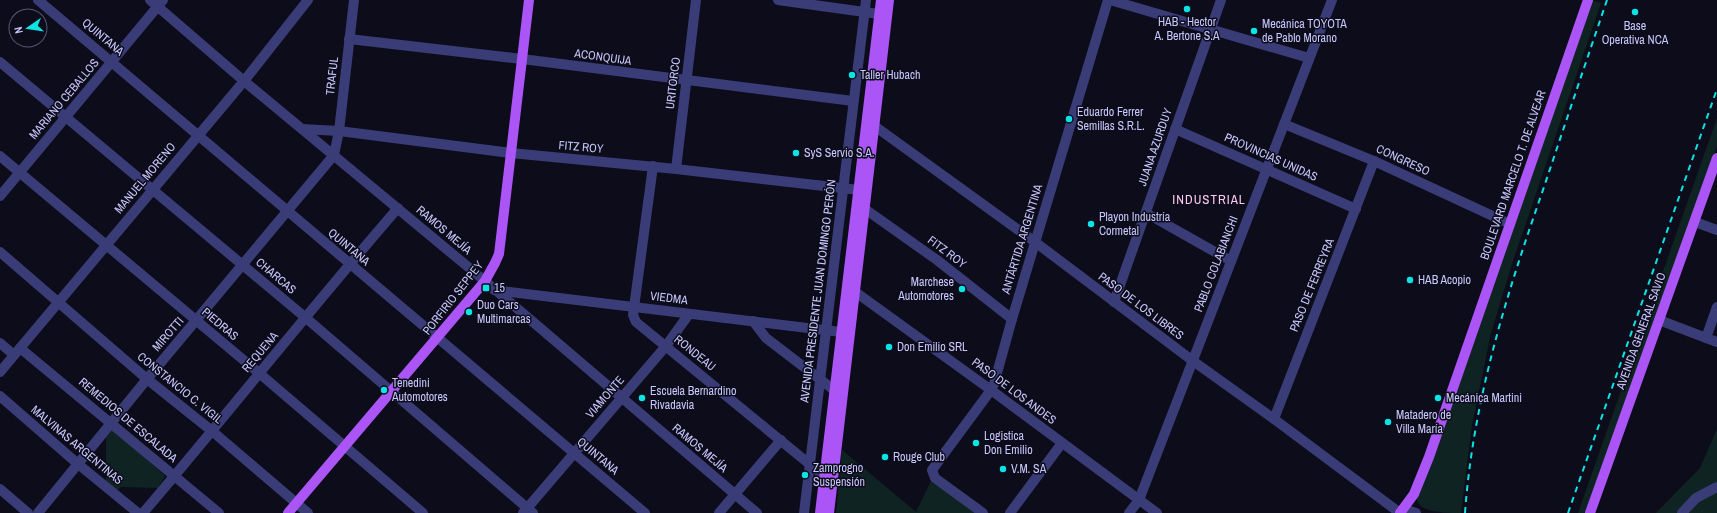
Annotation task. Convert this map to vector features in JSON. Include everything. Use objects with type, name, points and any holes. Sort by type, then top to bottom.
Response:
[{"type":"main road","name":"PORFIRIO SEPPEY","points":[[288,513],[438,338],[485,281],[495,263],[499,254],[529,0]]},
{"type":"main road","points":[[829,513],[854,291],[865,209],[881,0]]},
{"type":"main road","points":[[820,513],[859,190],[890,0]]},
{"type":"main road","name":"BOULEVARD MARCELO T. DE ALVEAR","points":[[1402,512],[1414,494],[1429,457],[1588,0]]},
{"type":"main road","name":"AVENIDA GENERAL SAVIO","points":[[1590,513],[1717,158]]},
{"type":"street","name":"QUINTANA","points":[[38,0],[199,135],[286,211],[646,513]]},
{"type":"street","name":"RAMOS MEJÍA","points":[[150,0],[160,3],[244,81],[485,281],[757,513]]},
{"type":"street","name":"MANUEL MORENO","points":[[0,372],[244,81],[308,0]]},
{"type":"street","name":"TRAFUL","points":[[334,155],[339,131],[354,0]]},
{"type":"street","name":"URITORCO","points":[[676,169],[696,0]]},
{"type":"street","points":[[778,0],[879,14]]},
{"type":"street","name":"AVENIDA PRESIDENTE JUAN DOMINGO PERÓN","points":[[804,513],[866,0]]},
{"type":"street","points":[[1109,0],[1309,58]]},
{"type":"street","name":"ANTÁRTIDA ARGENTINA","points":[[983,513],[935,478],[932,470],[991,390],[1109,0]]},
{"type":"street","name":"JUANA AZURDUY","points":[[1114,302],[1220,0]]},
{"type":"street","name":"PABLO COLABIANCHI","points":[[1129,513],[1141,502],[1231,261],[1332,0]]},
{"type":"street","name":"MARIANO CEBALLOS","points":[[0,196],[160,3]]},
{"type":"street","name":"ACONQUIJA","points":[[349,39],[522,59],[853,101]]},
{"type":"street","name":"CHARCAS","points":[[0,62],[306,318],[528,511]]},
{"type":"street","name":"PASO DE LOS LIBRES","points":[[871,123],[1035,242],[1193,361],[1274,418],[1402,512],[1416,513]]},
{"type":"street","name":"CONGRESO","points":[[1284,124],[1374,161],[1510,224]]},
{"type":"street","name":"FITZ ROY","points":[[302,128],[339,131],[511,153],[653,166],[859,190]]},
{"type":"street","name":"PROVINCIAS UNIDAS","points":[[1175,129],[1356,209]]},
{"type":"street","name":"MIROTTI","points":[[38,513],[147,379],[334,155]]},
{"type":"street","name":"PIEDRAS","points":[[0,156],[105,246],[259,373],[423,513]]},
{"type":"street","name":"PASO DE FERREYRA","points":[[1274,418],[1374,161]]},
{"type":"street","points":[[635,307],[653,166]]},
{"type":"street","name":"REQUENA","points":[[143,513],[306,318],[349,264],[398,208]]},
{"type":"street","name":"FITZ ROY","points":[[865,209],[937,260],[1012,319]]},
{"type":"street","points":[[1146,212],[1231,261]]},
{"type":"street","points":[[1695,222],[1717,230]]},
{"type":"street","name":"CONSTANCIO C. VIGIL","points":[[0,252],[147,379],[212,431],[308,513]]},
{"type":"street","name":"VIEDMA","points":[[494,290],[841,332]]},
{"type":"street","name":"PASO DE LOS ANDES","points":[[854,291],[991,390],[1156,513]]},
{"type":"street","name":"RONDEAU","points":[[635,307],[633,315],[636,322],[824,476]]},
{"type":"street","points":[[1706,338],[1717,307]]},
{"type":"street","name":"VIAMONTE","points":[[528,511],[574,453],[666,346],[689,314]]},
{"type":"street","points":[[1659,320],[1717,342]]},
{"type":"street","points":[[753,321],[766,338],[834,390]]},
{"type":"street","name":"REMEDIOS DE ESCALADA","points":[[0,343],[17,351],[111,424],[218,513]]},
{"type":"street","points":[[1141,502],[1193,372]]},
{"type":"street","name":"MALVINAS ARGENTINAS","points":[[0,396],[78,464],[138,513]]},
{"type":"street","points":[[719,513],[781,440]]},
{"type":"street","points":[[1010,513],[1062,443]]},
{"type":"street","points":[[1682,513],[1696,498],[1717,487]]},
{"type":"street","points":[[0,489],[28,513]]},
{"type":"green space","points":[[1592,0],[1601,3],[1513,261],[1491,333],[1472,425],[1461,513],[1428,510],[1419,504],[1417,499]]},
{"type":"green space","points":[[1717,118],[1717,146],[1586,513],[1578,513]]},
{"type":"green space","points":[[113,429],[165,476],[158,488],[121,487],[117,491],[106,481],[106,438]]},
{"type":"green space","points":[[1717,429],[1717,483],[1678,513],[1656,513],[1700,468]]},
{"type":"green space","points":[[842,450],[916,512],[932,479],[977,513],[836,513]]},
{"type":"green space","points":[[1717,490],[1717,513],[1689,513],[1699,500]]},
{"type":"railway","points":[[1465,513],[1469,471],[1476,429],[1484,388],[1505,307],[1530,227],[1607,0]]},
{"type":"railway","points":[[1568,513],[1717,89]]},
{"type":"place","name":"HAB - Hector A. Bertone S.A","points":[[1187,9]]},
{"type":"place","name":"Base Operativa NCA","points":[[1635,12]]},
{"type":"place","name":"Mecánica TOYOTA de Pablo Morano","points":[[1254,31]]},
{"type":"place","name":"Taller Hubach","points":[[852,75]]},
{"type":"place","name":"Eduardo Ferrer Semillas S.R.L.","points":[[1069,119]]},
{"type":"place","name":"SyS Servio S.A.","points":[[796,153]]},
{"type":"place","name":"Playon Industría Cormetal","points":[[1091,224]]},
{"type":"place","name":"HAB Acopio","points":[[1410,280]]},
{"type":"place","name":"15","points":[[486,288]]},
{"type":"place","name":"Marchese Automotores","points":[[962,289]]},
{"type":"place","name":"Duo Cars Multimarcas","points":[[469,312]]},
{"type":"place","name":"Don Emilio SRL","points":[[889,347]]},
{"type":"place","name":"Tenedini Automotores","points":[[384,390]]},
{"type":"place","name":"Escuela Bernardino Rivadavia","points":[[642,398]]},
{"type":"place","name":"Mecánica Martini","points":[[1438,398]]},
{"type":"place","name":"Matadero de Villa María","points":[[1388,422]]},
{"type":"place","name":"Logistica Don Emilio","points":[[976,443]]},
{"type":"place","name":"Rouge Club","points":[[885,457]]},
{"type":"place","name":"V.M. SA","points":[[1003,469]]},
{"type":"place","name":"Zamprogno Suspensión","points":[[805,475]]},
{"type":"district","name":"INDUSTRIAL","points":[[1209,199]]}]
